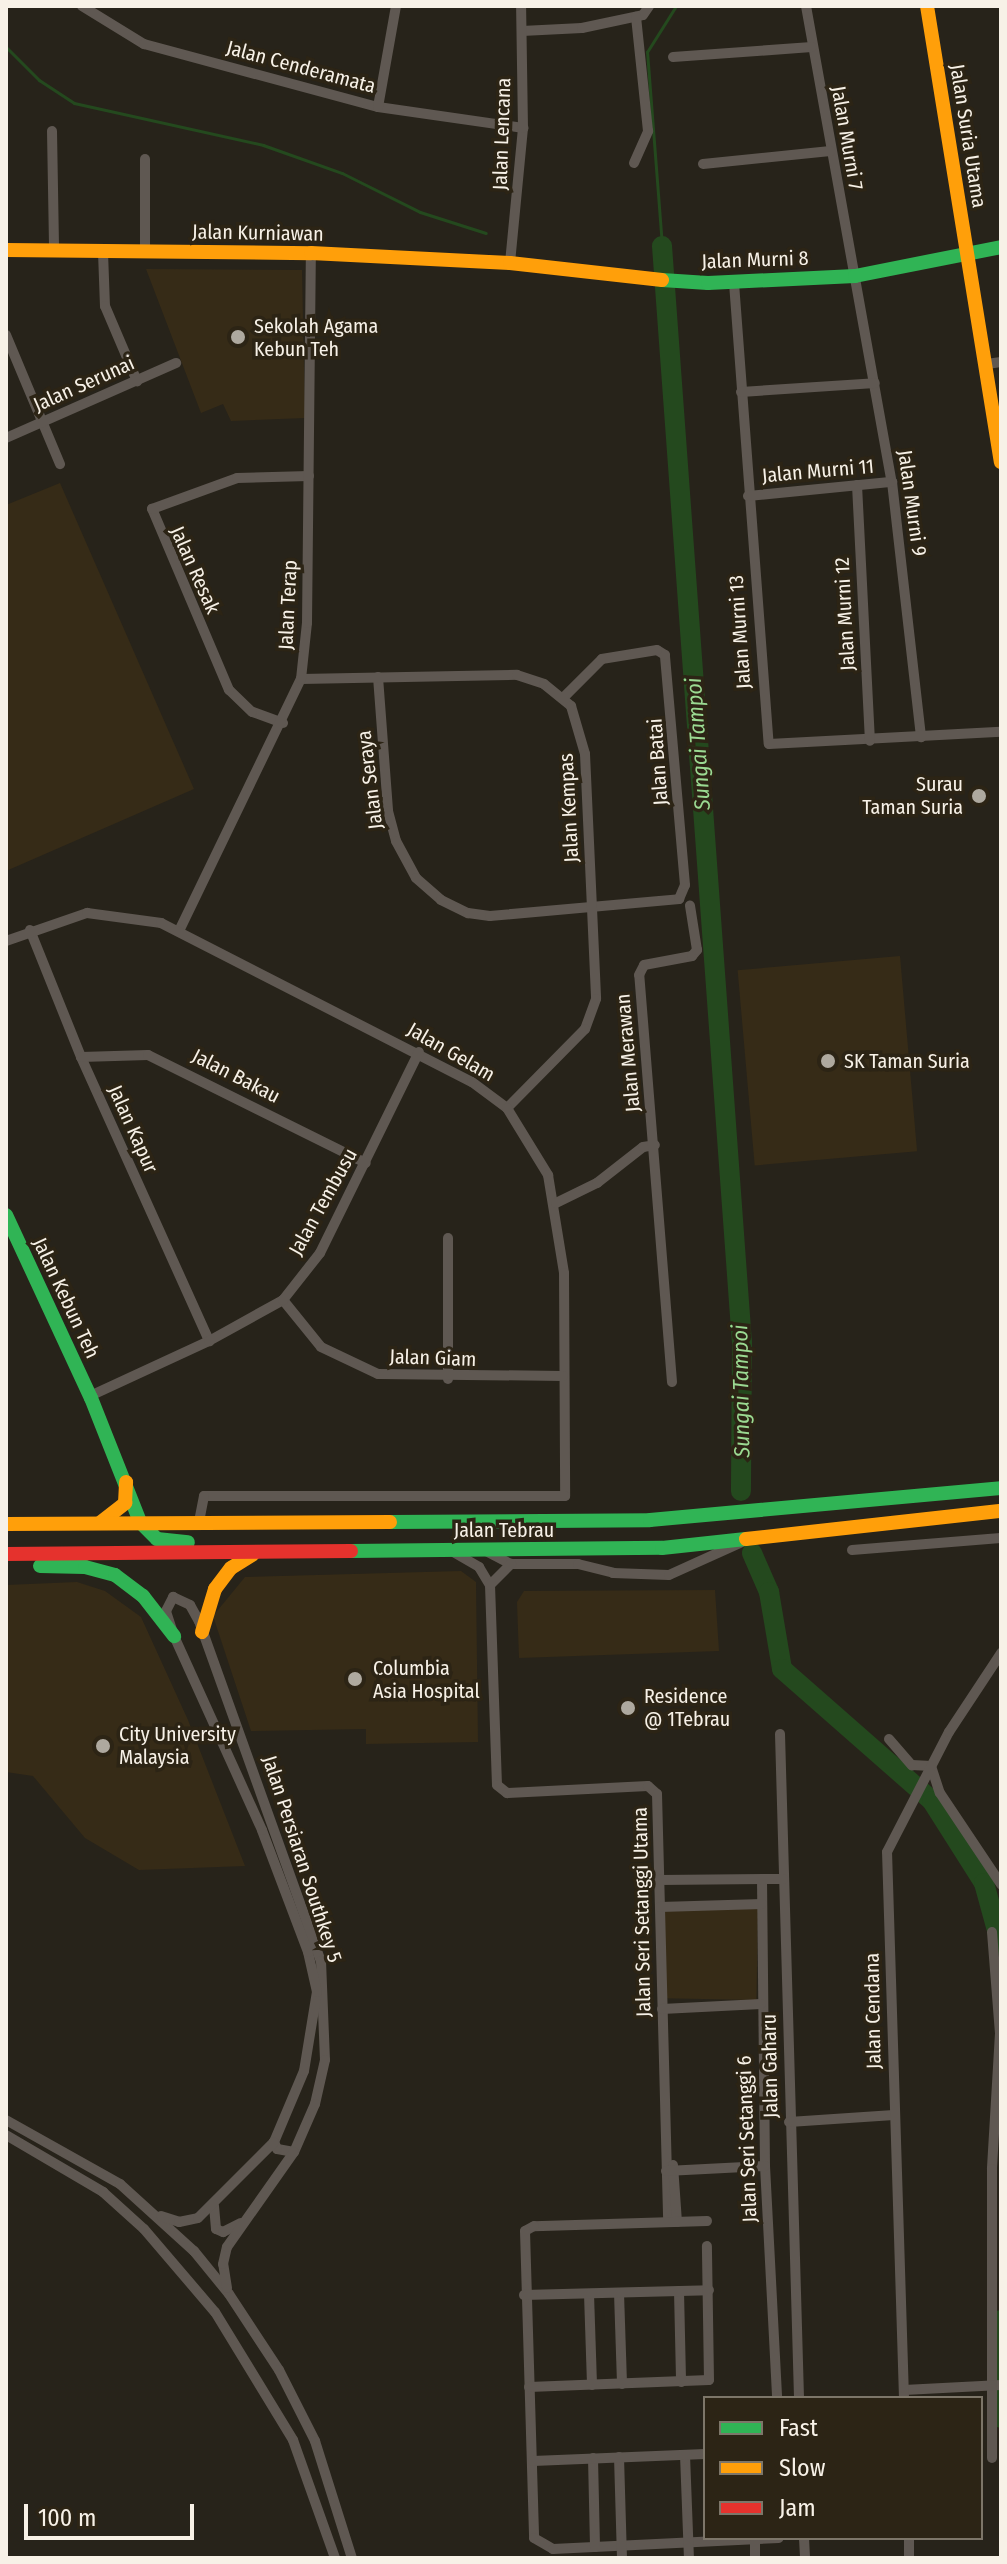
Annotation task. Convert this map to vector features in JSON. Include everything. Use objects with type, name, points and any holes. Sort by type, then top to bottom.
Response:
[{"type":"main road","name":"Jalan Suria Utama","points":[[927,6],[967,253],[994,363],[1001,462]]},
{"type":"main road","name":"Jalan Murni 8","points":[[511,255],[574,274],[734,283],[855,276],[1001,247]]},
{"type":"main road","name":"Jalan Kurniawan","points":[[6,250],[511,255]]},
{"type":"main road","name":"Jalan Kebun Teh","points":[[6,1215],[10,1233],[146,1521]]},
{"type":"main road","name":"Jalan Kebun Teh","points":[[90,1397],[110,1419],[146,1521]]},
{"type":"main road","points":[[101,1522],[125,1503],[126,1482]]},
{"type":"main road","name":"Jalan Tebrau","points":[[6,1524],[650,1520],[1001,1488]]},
{"type":"main road","name":"Jalan Tebrau","points":[[6,1554],[662,1548],[1001,1511]]},
{"type":"main road","points":[[110,1554],[146,1521],[169,1543],[308,1542],[341,1552]]},
{"type":"main road","points":[[202,1632],[222,1578],[256,1553]]},
{"type":"main road","points":[[6,1564],[104,1570],[143,1596],[174,1636]]},
{"type":"street","name":"Jalan Cenderamata","points":[[82,6],[144,44],[378,107],[523,128]]},
{"type":"street","points":[[378,107],[396,6]]},
{"type":"street","name":"Jalan Lencana","points":[[511,255],[523,128],[521,6]]},
{"type":"street","name":"Jalan Murni 7","points":[[806,6],[855,276]]},
{"type":"street","points":[[522,31],[582,28],[636,17],[649,8]]},
{"type":"street","points":[[634,163],[648,131],[636,17]]},
{"type":"street","points":[[673,57],[812,47]]},
{"type":"street","points":[[52,131],[54,251]]},
{"type":"street","points":[[703,164],[830,151]]},
{"type":"street","points":[[145,159],[145,252]]},
{"type":"street","points":[[103,252],[105,306],[137,381]]},
{"type":"street","name":"Jalan Terap","points":[[179,931],[283,723],[301,679],[309,476],[311,253]]},
{"type":"street","name":"Jalan Murni 9","points":[[855,276],[892,482],[921,737]]},
{"type":"street","name":"Jalan Murni 13","points":[[734,283],[769,744],[1001,732]]},
{"type":"street","points":[[6,335],[60,464]]},
{"type":"street","name":"Jalan Serunai","points":[[6,438],[176,363]]},
{"type":"street","points":[[741,392],[875,383]]},
{"type":"street","name":"Jalan Resak","points":[[283,723],[252,712],[229,690],[152,509],[237,478],[309,476]]},
{"type":"street","name":"Jalan Murni 11","points":[[748,496],[892,482]]},
{"type":"street","name":"Jalan Murni 12","points":[[857,485],[870,741]]},
{"type":"street","name":"Jalan Batai","points":[[563,698],[602,659],[625,652],[657,650],[669,666],[684,893],[669,901],[592,910]]},
{"type":"street","points":[[301,679],[517,675],[544,684],[563,698]]},
{"type":"street","name":"Jalan Seraya","points":[[378,677],[388,811],[416,878],[441,900],[468,913],[592,910]]},
{"type":"street","name":"Jalan Kempas","points":[[507,1108],[585,1029],[596,999],[585,754],[580,727],[563,698]]},
{"type":"street","name":"Jalan Merawan","points":[[672,1382],[639,975],[644,965],[692,956],[697,950],[690,906]]},
{"type":"street","name":"Jalan Gelam","points":[[6,941],[30,930],[87,913],[124,914],[179,931],[419,1052],[507,1108],[548,1175],[556,1203],[564,1273],[565,1496],[204,1496],[199,1522]]},
{"type":"street","name":"Jalan Kapur","points":[[30,930],[81,1057],[209,1341]]},
{"type":"street","name":"Jalan Tembusu","points":[[90,1397],[209,1341],[283,1300],[320,1253],[419,1052]]},
{"type":"street","name":"Jalan Bakau","points":[[81,1057],[148,1055],[366,1163]]},
{"type":"street","points":[[556,1203],[597,1183],[643,1147],[655,1145]]},
{"type":"street","points":[[448,1238],[448,1379]]},
{"type":"street","name":"Jalan Giam","points":[[283,1300],[305,1334],[338,1356],[378,1374],[448,1379],[563,1376]]},
{"type":"street","points":[[918,1522],[920,1544]]},
{"type":"street","points":[[852,1550],[1001,1538]]},
{"type":"street","points":[[487,1551],[511,1564],[578,1564],[613,1573],[669,1575],[722,1555],[745,1540]]},
{"type":"street","points":[[450,1550],[479,1567],[490,1585],[511,1564]]},
{"type":"street","name":"Jalan Seri Setanggi Utama","points":[[490,1585],[497,1785],[507,1793],[652,1788],[657,1794],[662,2009],[672,2222]]},
{"type":"street","name":"Jalan Persiaran Southkey 5","points":[[229,2294],[223,2264],[242,2222],[294,2152],[315,2104],[325,2060],[321,1961],[202,1632],[190,1605],[173,1597],[166,1611],[174,1636],[258,1822],[308,1952],[317,1992],[304,2071],[274,2142]]},
{"type":"street","name":"Jalan Cendana","points":[[904,2394],[887,1852],[929,1770],[1001,1653]]},
{"type":"street","name":"Jalan Gaharu","points":[[780,1734],[799,2396]]},
{"type":"street","points":[[889,1739],[912,1765],[929,1770],[940,1793],[1001,1884]]},
{"type":"street","name":"Jalan Seri Setanggi 6","points":[[762,1879],[765,2166],[777,2396]]},
{"type":"street","points":[[659,1880],[783,1879]]},
{"type":"street","points":[[660,1907],[762,1904]]},
{"type":"street","points":[[992,1932],[1000,2033],[992,2169],[996,2385],[992,2458]]},
{"type":"street","points":[[662,2009],[761,2004]]},
{"type":"street","points":[[789,2122],[894,2115]]},
{"type":"street","points":[[6,2120],[84,2160],[154,2211],[229,2294],[279,2370],[315,2441],[352,2558]]},
{"type":"street","points":[[6,2135],[103,2192],[144,2229],[215,2312],[293,2440],[335,2558]]},
{"type":"street","points":[[154,2211],[179,2222],[198,2218],[274,2142],[277,2149],[294,2152]]},
{"type":"street","points":[[671,2171],[765,2166]]},
{"type":"street","points":[[215,2204],[212,2222],[216,2229],[223,2232],[242,2222]]},
{"type":"street","points":[[707,2221],[534,2226],[525,2231],[522,2243],[534,2538],[554,2553],[595,2547],[622,2552],[716,2540],[766,2540]]},
{"type":"street","points":[[529,2387],[709,2380],[707,2246]]},
{"type":"street","points":[[524,2295],[709,2290]]},
{"type":"street","points":[[679,2291],[681,2382]]},
{"type":"street","points":[[619,2293],[622,2384]]},
{"type":"street","points":[[589,2294],[592,2385]]},
{"type":"street","points":[[904,2394],[996,2385]]},
{"type":"street","points":[[533,2461],[703,2454]]},
{"type":"street","points":[[685,2455],[689,2558]]},
{"type":"street","points":[[619,2457],[622,2552]]},
{"type":"street","points":[[593,2458],[595,2547]]},
{"type":"street","points":[[755,2541],[755,2558]]},
{"type":"shaded area","name":"Sekolah Agama Kebun Teh","points":[[146,269],[302,270],[305,418],[231,421],[223,404],[201,413]]},
{"type":"shaded area","points":[[60,483],[194,789],[6,871],[6,505]]},
{"type":"shaded area","name":"SK Taman Suria","points":[[900,956],[917,1151],[755,1165],[738,970]]},
{"type":"shaded area","name":"Columbia Asia Hospital","points":[[461,1571],[476,1582],[478,1742],[366,1744],[366,1729],[251,1731],[213,1616],[245,1577]]},
{"type":"shaded area","name":"City University Malaysia","points":[[77,1582],[105,1591],[141,1617],[188,1720],[245,1866],[139,1870],[85,1838],[33,1776],[6,1772],[6,1585]]},
{"type":"shaded area","points":[[715,1590],[719,1651],[519,1658],[517,1602],[524,1591]]},
{"type":"shaded area","points":[[664,1907],[758,1909],[756,2000],[662,1998]]},
{"type":"waterway","name":"Sungai Tampoi","points":[[662,246],[647,52],[676,6]]},
{"type":"waterway","points":[[6,47],[39,80],[74,103],[263,145],[342,173],[420,212],[486,233]]},
{"type":"waterway","name":"Sungai Tampoi","points":[[662,246],[742,1342],[741,1491]]},
{"type":"waterway","name":"Sungai Tampoi","points":[[752,1553],[769,1592],[782,1669],[932,1801],[984,1883],[1001,1945]]},
{"type":"waterway","name":"Sungai Tampoi","points":[[1001,2320],[1001,2418]]},
{"type":"traffic: fast","points":[[662,280],[708,283],[855,276],[1001,247]]},
{"type":"traffic: fast","points":[[6,1215],[91,1398],[140,1522]]},
{"type":"traffic: fast","points":[[390,1522],[650,1520],[1001,1488]]},
{"type":"traffic: fast","points":[[140,1522],[157,1539],[188,1542]]},
{"type":"traffic: fast","points":[[351,1551],[662,1548],[746,1539]]},
{"type":"traffic: fast","points":[[40,1566],[85,1567],[115,1575],[143,1596],[174,1636]]},
{"type":"traffic: slow","points":[[927,6],[1001,462]]},
{"type":"traffic: slow","points":[[6,250],[311,253],[510,263],[662,280]]},
{"type":"traffic: slow","points":[[101,1522],[125,1503],[126,1482]]},
{"type":"traffic: slow","points":[[746,1539],[1001,1511]]},
{"type":"traffic: slow","points":[[6,1524],[390,1522]]},
{"type":"traffic: slow","points":[[202,1632],[215,1589],[231,1568],[253,1554]]},
{"type":"traffic: jam","points":[[6,1554],[351,1551]]},
{"type":"place","name":"Sekolah Agama Kebun Teh","points":[[238,337]]},
{"type":"place","name":"Surau Taman Suria","points":[[979,796]]},
{"type":"place","name":"SK Taman Suria","points":[[828,1061]]},
{"type":"place","name":"Columbia Asia Hospital","points":[[355,1679]]},
{"type":"place","name":"Residence @ 1Tebrau","points":[[628,1708]]},
{"type":"place","name":"City University Malaysia","points":[[103,1746]]}]
